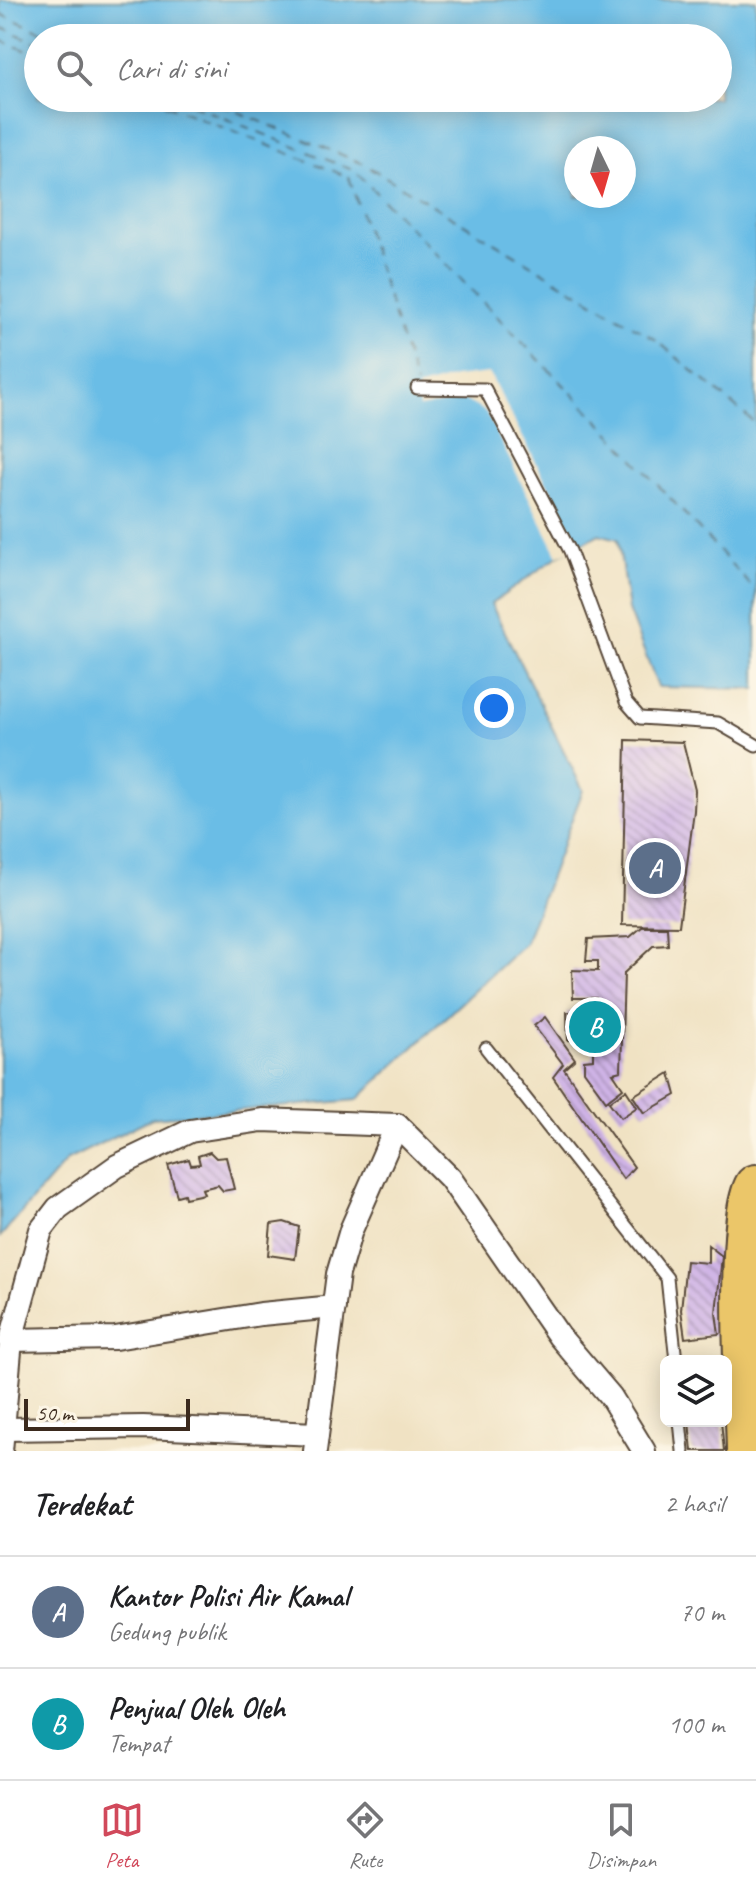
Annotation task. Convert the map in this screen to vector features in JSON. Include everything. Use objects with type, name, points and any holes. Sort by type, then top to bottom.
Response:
[{"type":"highway","points":[[748,1451],[746,1250],[751,1196],[756,1186]]},
{"type":"street","points":[[397,1125],[351,1230],[338,1274],[316,1442],[143,1427],[2,1440],[11,1340],[41,1230],[58,1208],[117,1166],[190,1131],[262,1120],[397,1125],[450,1178],[559,1336],[611,1397],[644,1451]]},
{"type":"street","points":[[11,1340],[100,1340],[261,1314],[334,1307]]},
{"type":"lane","points":[[417,388],[485,389],[570,551],[626,702],[640,718],[718,723],[756,745]]},
{"type":"lane","points":[[486,1048],[667,1278],[675,1355]]},
{"type":"lane","points":[[681,1427],[683,1451]]},
{"type":"water","points":[[0,0],[756,0],[756,689],[658,687],[628,610],[618,539],[599,534],[558,556],[491,604],[583,790],[525,943],[357,1100],[152,1118],[67,1160],[0,1237]]},
{"type":"pier","points":[[489,373],[580,546],[558,556],[486,412],[464,400],[419,408],[417,388],[455,377]]},
{"type":"building","points":[[626,740],[683,742],[695,790],[679,926],[622,925]]},
{"type":"building","points":[[642,927],[667,927],[668,945],[653,946],[624,973],[621,1071],[613,1073],[623,1088],[606,1101],[584,1071],[584,1060],[593,1059],[593,1041],[568,1040],[567,1012],[596,1013],[596,998],[573,998],[572,970],[598,971],[598,961],[586,961],[588,939],[630,937]]},
{"type":"building","points":[[545,1017],[575,1059],[564,1069],[634,1167],[623,1179],[553,1077],[563,1064],[534,1026]]},
{"type":"building","points":[[670,1073],[676,1095],[644,1113],[633,1096]]},
{"type":"building","points":[[626,1090],[637,1107],[621,1118],[609,1102]]},
{"type":"building","points":[[210,1152],[216,1158],[226,1157],[234,1189],[223,1191],[218,1185],[202,1189],[204,1194],[185,1198],[184,1194],[177,1196],[168,1165],[189,1159],[191,1165],[200,1164],[198,1156]]},
{"type":"building","points":[[284,1222],[299,1227],[295,1259],[268,1255],[271,1224]]},
{"type":"building","points":[[708,1245],[722,1256],[716,1313],[719,1334],[685,1338],[681,1310],[686,1261],[708,1263]]},
{"type":"building","points":[[690,1427],[722,1427],[724,1451],[692,1451]]},
{"type":"ferry route","points":[[0,14],[24,24]]},
{"type":"ferry route","points":[[0,27],[24,37]]},
{"type":"ferry route","points":[[0,40],[24,49]]},
{"type":"ferry route","points":[[184,112],[349,177],[416,385]]},
{"type":"ferry route","points":[[210,112],[355,171],[598,420],[756,591]]},
{"type":"ferry route","points":[[238,112],[364,164],[655,339],[756,424]]},
{"type":"place","name":"Kantor Polisi Air Kamal","points":[[655,868]]},
{"type":"place","name":"Penjual Oleh Oleh","points":[[595,1027]]}]
